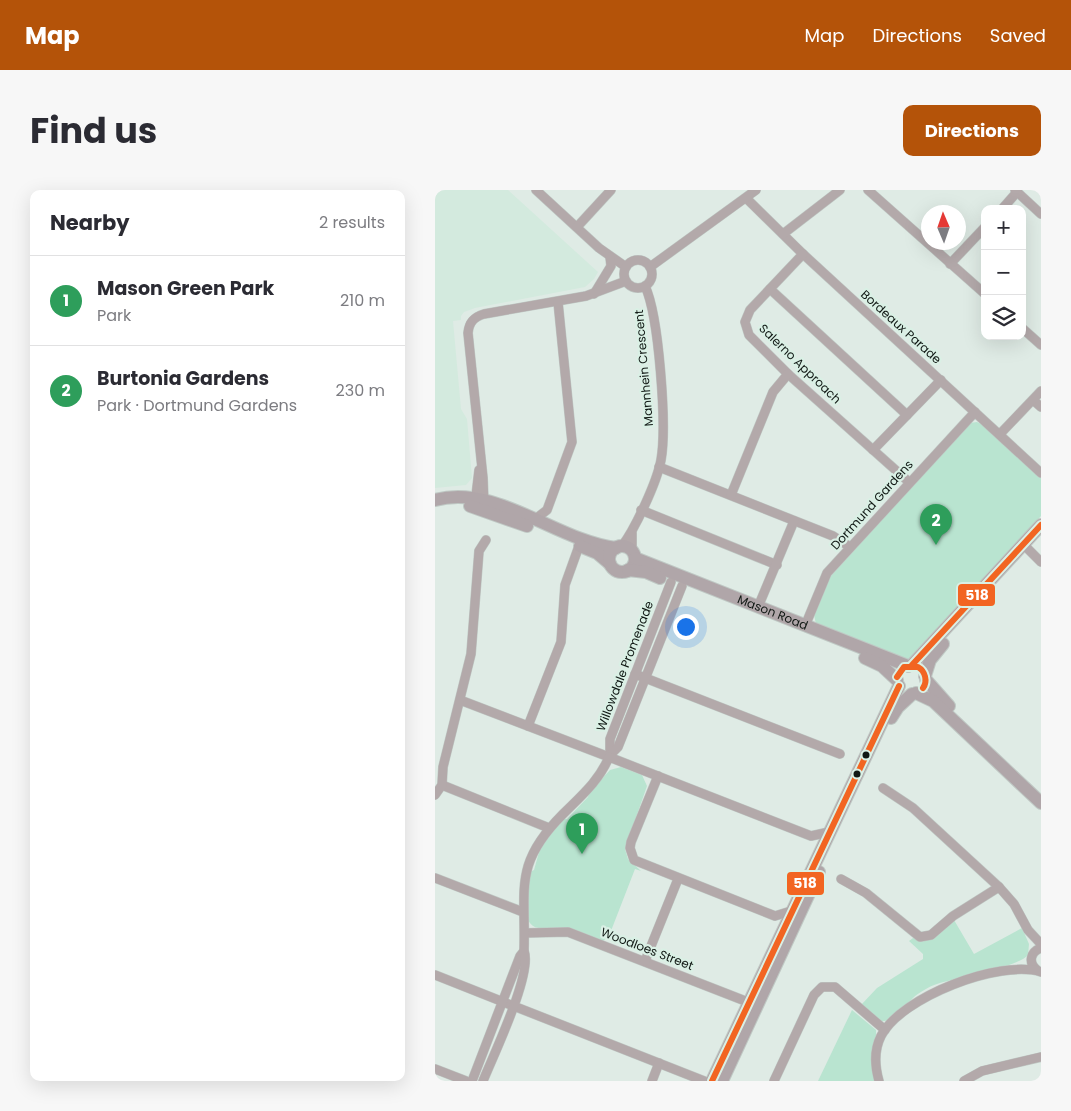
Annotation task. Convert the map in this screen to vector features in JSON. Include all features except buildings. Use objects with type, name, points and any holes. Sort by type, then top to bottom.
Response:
[{"type":"main road","name":"Mason Road","points":[[435,502],[457,496],[479,504],[597,553],[618,571],[646,572],[876,662],[898,683]]},
{"type":"main road","name":"Mason Road","points":[[479,504],[534,520],[604,546],[626,551],[758,608],[910,666]]},
{"type":"main road","points":[[712,1081],[753,1004],[898,707],[923,688],[932,657],[1026,547],[1041,524]]},
{"type":"main road","points":[[721,1081],[782,930],[898,683],[900,671],[910,666],[1026,547],[1041,537]]},
{"type":"main road","points":[[610,564],[609,556],[626,551],[633,565],[629,570]]},
{"type":"main road","points":[[910,666],[920,668],[925,678],[947,704],[1041,792]]},
{"type":"main road","points":[[898,683],[904,692],[914,693],[933,701],[1041,803]]},
{"type":"street","points":[[536,190],[610,257],[626,267]]},
{"type":"street","points":[[577,227],[611,190]]},
{"type":"street","points":[[650,267],[756,190]]},
{"type":"street","points":[[783,234],[840,190]]},
{"type":"street","points":[[868,190],[981,291]]},
{"type":"street","points":[[1005,205],[1016,191],[1041,214]]},
{"type":"street","name":"Bordeaux Parade","points":[[746,198],[803,254],[1041,473]]},
{"type":"street","points":[[950,264],[981,231]]},
{"type":"street","name":"Salerno Approach","points":[[803,254],[750,310],[745,322],[749,335],[787,374],[909,482]]},
{"type":"street","points":[[594,294],[611,266],[610,257]]},
{"type":"street","points":[[626,267],[638,260],[650,267]]},
{"type":"street","points":[[626,267],[626,281]]},
{"type":"street","points":[[626,281],[636,288],[645,286],[651,280],[650,267]]},
{"type":"street","points":[[479,504],[480,461],[468,333],[470,324],[475,318],[484,314],[559,302],[594,294],[626,281]]},
{"type":"street","name":"Mannhein Crescent","points":[[626,551],[659,467],[662,444],[662,407],[653,309],[645,286]]},
{"type":"street","points":[[770,289],[907,415]]},
{"type":"street","points":[[534,520],[547,510],[572,442],[559,302]]},
{"type":"street","points":[[1026,332],[1041,345]]},
{"type":"street","points":[[731,495],[773,392],[787,374]]},
{"type":"street","points":[[873,450],[941,380]]},
{"type":"street","points":[[1000,434],[1041,390]]},
{"type":"street","points":[[1033,400],[1041,407]]},
{"type":"street","name":"Dortmund Gardens","points":[[805,626],[827,573],[975,412]]},
{"type":"street","points":[[659,467],[833,536],[850,547]]},
{"type":"street","points":[[547,510],[551,526]]},
{"type":"street","points":[[641,510],[777,566]]},
{"type":"street","points":[[758,608],[794,521]]},
{"type":"street","points":[[435,795],[441,785],[443,767],[461,700],[473,642],[479,551],[485,540]]},
{"type":"street","points":[[528,726],[561,642],[565,585],[579,546]]},
{"type":"street","points":[[1026,547],[1041,562]]},
{"type":"street","name":"Willowdale Promenade","points":[[610,756],[610,740],[635,674],[676,584]]},
{"type":"street","name":"Willowdale Promenade","points":[[483,1081],[513,1006],[526,966],[522,894],[532,854],[549,828],[595,782],[610,756],[618,747],[645,678],[676,584]]},
{"type":"street","points":[[635,674],[840,754]]},
{"type":"street","points":[[461,700],[610,756],[811,836],[829,832]]},
{"type":"street","points":[[658,776],[631,842],[630,852],[634,860],[639,864],[775,916],[791,911]]},
{"type":"street","points":[[441,785],[549,828]]},
{"type":"street","points":[[883,788],[913,808],[999,887],[1013,904],[1028,930],[1041,946],[1032,955],[1008,970]]},
{"type":"street","points":[[811,836],[820,850]]},
{"type":"street","points":[[435,878],[523,912]]},
{"type":"street","points":[[645,962],[677,879]]},
{"type":"street","points":[[841,879],[866,893],[920,937],[931,935],[953,916],[999,887]]},
{"type":"street","points":[[775,916],[782,930]]},
{"type":"street","points":[[1028,930],[1032,964],[1040,971]]},
{"type":"street","name":"Woodloes Street","points":[[525,933],[568,932],[753,1004]]},
{"type":"street","name":"Willowdale Promenade","points":[[472,1081],[520,956],[524,951]]},
{"type":"street","points":[[879,1081],[876,1056],[879,1041],[885,1030],[920,1001],[959,981],[1008,970],[1040,971]]},
{"type":"street","points":[[435,975],[704,1081]]},
{"type":"street","points":[[774,1081],[814,995],[822,987],[835,988],[885,1030]]},
{"type":"street","points":[[964,1081],[981,1071],[1041,1057]]},
{"type":"street","points":[[652,1081],[659,1063]]},
{"type":"street","points":[[435,1069],[466,1081]]},
{"type":"shaded area","points":[[435,190],[508,190],[598,272],[594,279],[585,287],[475,308],[464,312],[461,320],[453,321],[461,409],[467,419],[472,478],[466,485],[435,488]]},
{"type":"green space","points":[[977,422],[985,426],[1041,478],[1041,516],[938,628],[919,653],[908,660],[816,624],[814,615],[828,579],[970,423]]},
{"type":"green space","points":[[621,767],[642,775],[647,786],[625,849],[628,859],[641,871],[635,869],[609,936],[603,941],[578,931],[533,926],[528,920],[526,913],[526,895],[530,872],[534,870],[541,845],[563,819],[567,819],[588,797],[589,793],[610,770]]},
{"type":"green space","points":[[954,920],[974,954],[1022,928],[1029,944],[1028,955],[1000,968],[931,986],[915,996],[890,1020],[880,1021],[861,1005],[877,988],[923,959],[923,954],[909,941],[913,938],[925,940],[935,936]]},
{"type":"green space","points":[[852,1010],[876,1030],[876,1081],[818,1081]]},
{"type":"transit line","name":"518","points":[[912,665],[1041,525]]},
{"type":"transit line","name":"518","points":[[897,677],[904,667],[918,667],[925,676],[923,688]]},
{"type":"transit line","name":"518","points":[[712,1081],[899,686]]},
{"type":"place","name":"Burtonia Gardens","points":[[936,545]]},
{"type":"place","name":"Mason Green Park","points":[[582,854]]}]
